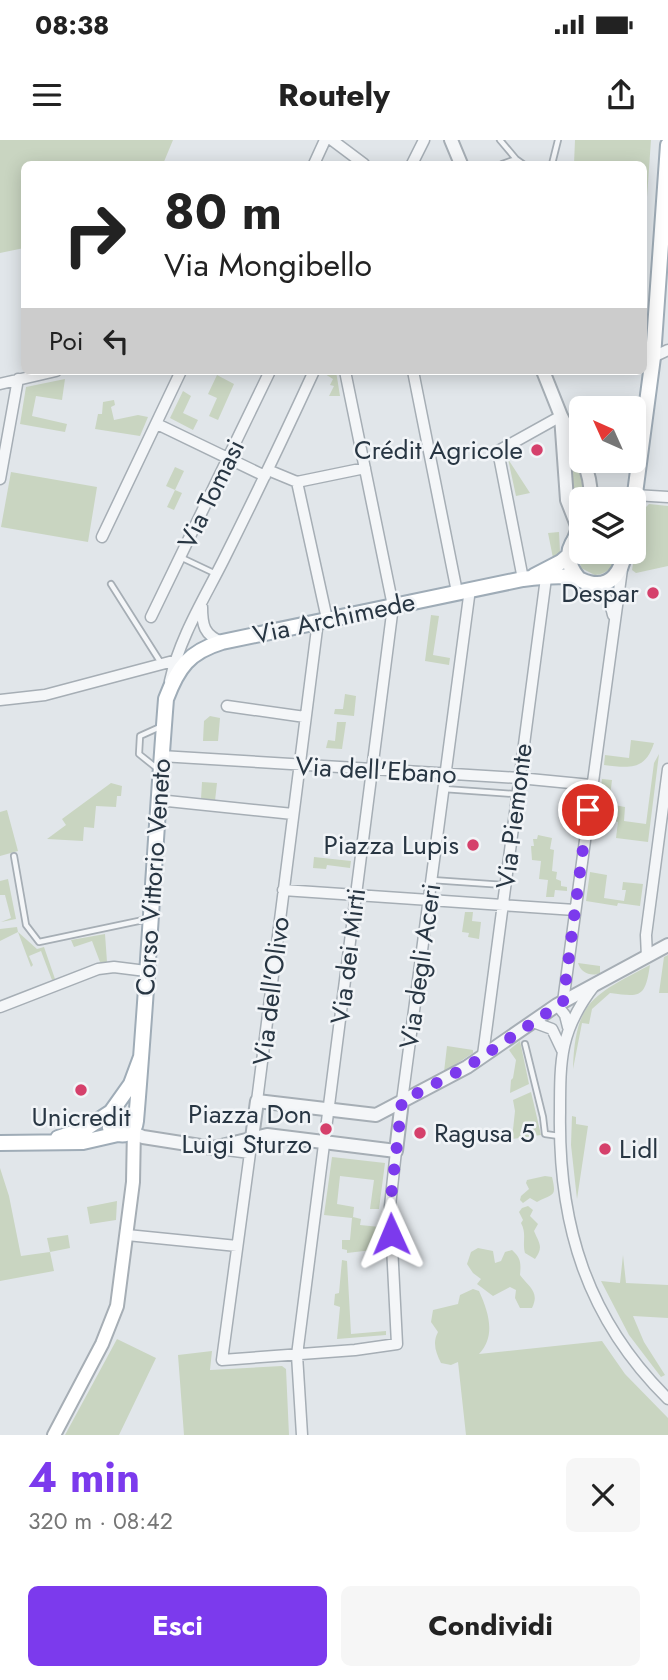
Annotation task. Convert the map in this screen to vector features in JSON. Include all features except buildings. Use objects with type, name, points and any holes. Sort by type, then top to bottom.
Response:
[{"type":"main road","points":[[633,487],[653,357],[668,145]]},
{"type":"main road","points":[[526,579],[568,556]]},
{"type":"main road","points":[[568,556],[569,565],[584,581]]},
{"type":"main road","points":[[526,579],[607,582],[619,573],[622,564]]},
{"type":"main road","name":"Via Archimede","points":[[196,653],[222,642],[526,579]]},
{"type":"main road","points":[[166,698],[178,671],[196,653]]},
{"type":"main road","name":"Corso Vittorio Veneto","points":[[129,1130],[141,1056],[166,698]]},
{"type":"main road","name":"Corso Vittorio Veneto","points":[[112,1111],[131,1084],[141,1056]]},
{"type":"main road","points":[[43,1142],[85,1129],[120,1106],[134,1113],[129,1130],[134,1156],[120,1290],[109,1327],[54,1435]]},
{"type":"main road","points":[[112,1111],[108,1124],[113,1131],[129,1130]]},
{"type":"main road","points":[[0,1143],[83,1142],[129,1130]]},
{"type":"street","points":[[315,161],[325,140]]},
{"type":"street","points":[[332,140],[360,161]]},
{"type":"street","points":[[414,161],[424,140]]},
{"type":"street","points":[[451,140],[460,161]]},
{"type":"street","points":[[653,357],[668,350]]},
{"type":"street","points":[[0,384],[37,375]]},
{"type":"street","points":[[102,537],[179,375]]},
{"type":"street","name":"Via Tomasi","points":[[151,617],[268,375]]},
{"type":"street","points":[[166,698],[182,639],[267,473],[312,375]]},
{"type":"street","name":"Via dei Mirti","points":[[297,1355],[393,606],[346,375]]},
{"type":"street","name":"Via degli Aceri","points":[[297,1355],[397,1343],[390,1206],[445,774],[464,591],[414,375]]},
{"type":"street","points":[[545,375],[569,432]]},
{"type":"street","points":[[0,479],[18,379]]},
{"type":"street","points":[[561,416],[569,505]]},
{"type":"street","points":[[526,579],[498,451],[561,416]]},
{"type":"street","points":[[157,424],[228,458],[297,482],[365,468]]},
{"type":"street","points":[[587,473],[590,487]]},
{"type":"street","points":[[589,479],[593,487]]},
{"type":"street","points":[[297,482],[322,620]]},
{"type":"street","points":[[646,496],[668,497]]},
{"type":"street","points":[[562,1051],[552,1029],[575,909],[623,564]]},
{"type":"street","name":"Via Piemonte","points":[[482,1055],[547,578]]},
{"type":"street","points":[[584,581],[604,594],[614,622]]},
{"type":"street","points":[[0,699],[45,695],[162,665],[196,653],[203,645],[202,604]]},
{"type":"street","name":"Via dell'Olivo","points":[[297,1355],[222,1360],[305,717],[322,620]]},
{"type":"street","points":[[202,625],[207,633],[222,642]]},
{"type":"street","points":[[182,639],[184,650],[196,653]]},
{"type":"street","points":[[228,706],[305,717]]},
{"type":"street","name":"Via dell'Ebano","points":[[161,764],[299,765],[591,785]]},
{"type":"street","points":[[648,957],[646,934],[668,769]]},
{"type":"street","points":[[158,800],[293,814]]},
{"type":"street","points":[[283,890],[575,909]]},
{"type":"street","points":[[376,1115],[443,1081],[557,1006],[668,945]]},
{"type":"street","points":[[0,1007],[98,969],[114,967],[146,971]]},
{"type":"street","points":[[595,985],[568,1027],[562,1051],[559,1136],[561,1178],[578,1255],[601,1311],[626,1351],[668,1399]]},
{"type":"street","points":[[557,1006],[565,1015],[568,1027]]},
{"type":"street","points":[[533,1022],[552,1029]]},
{"type":"street","points":[[257,1101],[328,1104],[399,1119]]},
{"type":"street","points":[[129,1130],[142,1137],[250,1153]]},
{"type":"street","points":[[213,1148],[267,1135],[396,1151]]},
{"type":"street","points":[[127,1235],[237,1246]]},
{"type":"street","points":[[297,1355],[302,1435]]},
{"type":"lane","points":[[500,140],[519,161]]},
{"type":"lane","points":[[553,161],[558,140]]},
{"type":"lane","points":[[510,161],[516,159]]},
{"type":"lane","points":[[180,557],[216,575]]},
{"type":"lane","points":[[111,584],[162,665]]},
{"type":"lane","points":[[161,764],[139,754],[140,736],[163,725]]},
{"type":"lane","points":[[443,789],[516,794]]},
{"type":"lane","points":[[14,856],[26,925],[40,942],[150,919]]},
{"type":"lane","points":[[432,880],[505,886]]},
{"type":"lane","points":[[525,1044],[545,1135],[559,1136]]},
{"type":"green space","points":[[0,140],[173,140],[164,161],[21,161],[21,249],[0,253]]},
{"type":"green space","points":[[575,140],[651,140],[647,197],[647,161],[574,161]]},
{"type":"green space","points":[[217,375],[234,384],[218,420],[209,416],[217,398],[208,394]]},
{"type":"green space","points":[[327,375],[337,375],[340,396],[329,396],[334,386],[330,385],[333,379]]},
{"type":"green space","points":[[65,379],[62,400],[36,396],[32,416],[67,424],[65,432],[20,424],[26,387]]},
{"type":"green space","points":[[183,391],[191,396],[183,413],[198,420],[193,430],[170,418]]},
{"type":"green space","points":[[114,400],[115,405],[111,407],[114,420],[138,415],[148,417],[140,436],[95,429],[98,414],[102,414],[103,402]]},
{"type":"green space","points":[[508,459],[530,493],[516,496]]},
{"type":"green space","points":[[175,467],[184,471],[175,490],[166,486]]},
{"type":"green space","points":[[11,472],[97,487],[88,542],[1,527]]},
{"type":"green space","points":[[570,473],[581,473],[582,487],[571,487]]},
{"type":"green space","points":[[175,490],[182,493],[174,510],[167,507]]},
{"type":"green space","points":[[649,504],[668,506],[668,566],[636,573],[632,570],[633,564],[646,564],[646,507]]},
{"type":"green space","points":[[559,532],[560,552],[553,558],[548,533]]},
{"type":"green space","points":[[580,564],[612,564],[604,573],[595,575],[581,568]]},
{"type":"green space","points":[[431,615],[439,616],[433,655],[450,658],[449,665],[425,661]]},
{"type":"green space","points":[[345,694],[356,696],[354,716],[334,714],[335,709],[343,709]]},
{"type":"green space","points":[[210,716],[220,718],[218,741],[203,741],[204,721]]},
{"type":"green space","points":[[337,722],[346,722],[342,749],[326,748],[328,740],[335,741]]},
{"type":"green space","points":[[631,740],[654,743],[646,759],[628,767],[604,765],[605,755],[629,758]]},
{"type":"green space","points":[[659,754],[648,842],[616,838],[618,822],[597,817],[602,779],[612,780],[609,804],[625,807],[624,821],[646,824],[654,763]]},
{"type":"green space","points":[[202,782],[217,783],[215,801],[201,799]]},
{"type":"green space","points":[[111,783],[122,786],[116,807],[96,806],[94,828],[84,827],[83,841],[47,839],[66,825],[62,819]]},
{"type":"green space","points":[[7,810],[18,851],[0,856],[0,812]]},
{"type":"green space","points":[[538,835],[552,838],[552,871],[557,872],[556,879],[561,881],[561,886],[567,887],[567,891],[555,890],[554,897],[546,897],[548,880],[539,879],[541,861],[532,860],[531,846],[534,846],[533,839],[537,839]]},
{"type":"green space","points":[[314,857],[351,861],[350,868],[327,865],[326,869],[313,868]]},
{"type":"green space","points":[[590,872],[607,875],[604,898],[624,901],[626,890],[622,890],[623,882],[643,884],[640,906],[618,903],[617,906],[586,901]]},
{"type":"green space","points":[[8,879],[16,919],[1,922],[11,918],[5,895],[0,895],[0,881]]},
{"type":"green space","points":[[465,912],[473,912],[472,921],[481,922],[479,939],[468,937],[469,933],[462,932]]},
{"type":"green space","points":[[17,927],[18,932],[0,941],[0,929]]},
{"type":"green space","points":[[18,932],[37,949],[44,947],[55,979],[52,980],[41,951],[29,956],[33,965],[31,967]]},
{"type":"green space","points":[[105,934],[107,962],[100,962],[92,941],[74,947],[71,940]]},
{"type":"green space","points":[[668,955],[668,993],[659,993],[664,957]]},
{"type":"green space","points":[[578,963],[600,966],[600,973],[587,973]]},
{"type":"green space","points":[[650,965],[646,984],[640,993],[610,993],[592,1009],[589,1024],[582,1023],[573,1069],[578,1028],[591,1002],[615,984]]},
{"type":"green space","points":[[520,1041],[529,1084],[510,1093],[516,1060],[509,1050]]},
{"type":"green space","points":[[447,1046],[473,1050],[473,1053],[444,1072]]},
{"type":"green space","points":[[531,1092],[541,1135],[512,1139],[515,1111],[513,1100]]},
{"type":"green space","points":[[572,1116],[576,1117],[576,1124],[588,1126],[577,1199],[571,1145]]},
{"type":"green space","points":[[332,1157],[385,1163],[379,1209],[370,1209],[374,1180],[340,1176],[337,1204],[354,1207],[353,1217],[361,1219],[360,1225],[380,1227],[381,1249],[347,1253],[347,1250],[342,1249],[342,1240],[350,1240],[352,1218],[324,1215]]},
{"type":"green space","points":[[0,1168],[9,1196],[21,1256],[50,1252],[54,1271],[0,1281]]},
{"type":"green space","points":[[552,1177],[554,1192],[537,1202],[530,1198],[523,1203],[521,1196],[529,1189],[527,1180]]},
{"type":"green space","points":[[117,1201],[116,1220],[90,1224],[87,1207]]},
{"type":"green space","points":[[528,1206],[533,1210],[530,1216],[538,1224],[534,1231],[540,1248],[535,1259],[525,1253],[521,1223],[523,1220],[519,1212]]},
{"type":"green space","points":[[68,1235],[70,1248],[50,1252],[47,1238]]},
{"type":"green space","points":[[478,1248],[493,1251],[495,1263],[501,1261],[505,1252],[512,1250],[515,1253],[520,1261],[520,1275],[534,1294],[532,1308],[520,1308],[515,1298],[516,1290],[510,1287],[493,1296],[477,1284],[481,1279],[467,1264],[471,1252]]},
{"type":"green space","points":[[623,1255],[626,1283],[668,1285],[668,1318],[633,1316],[644,1342],[665,1375],[661,1377],[629,1335],[601,1281],[620,1283]]},
{"type":"green space","points":[[342,1260],[347,1261],[351,1334],[386,1331],[386,1335],[337,1339],[340,1307],[334,1305],[335,1294],[339,1293]]},
{"type":"green space","points":[[473,1289],[479,1291],[489,1324],[488,1340],[479,1354],[602,1341],[625,1374],[668,1418],[668,1435],[466,1435],[458,1362],[451,1365],[441,1363],[435,1344],[438,1332],[431,1322],[433,1310],[458,1304],[460,1295]]},
{"type":"green space","points":[[117,1339],[156,1358],[119,1435],[65,1435]]},
{"type":"green space","points":[[212,1351],[210,1370],[282,1366],[286,1369],[289,1435],[184,1435],[178,1355]]},
{"type":"place","name":"Crédit Agricole","points":[[537,450]]},
{"type":"place","name":"Despar","points":[[653,593]]},
{"type":"place","name":"Piazza Lupis","points":[[473,845]]},
{"type":"place","name":"Unicredit","points":[[81,1090]]},
{"type":"place","name":"Piazza Don Luigi Sturzo","points":[[326,1129]]},
{"type":"place","name":"Ragusa 5","points":[[420,1133]]},
{"type":"place","name":"Lidl","points":[[605,1149]]},
{"type":"route","points":[[391,1234],[390,1206],[402,1101],[467,1067],[563,1002],[588,810]]}]
